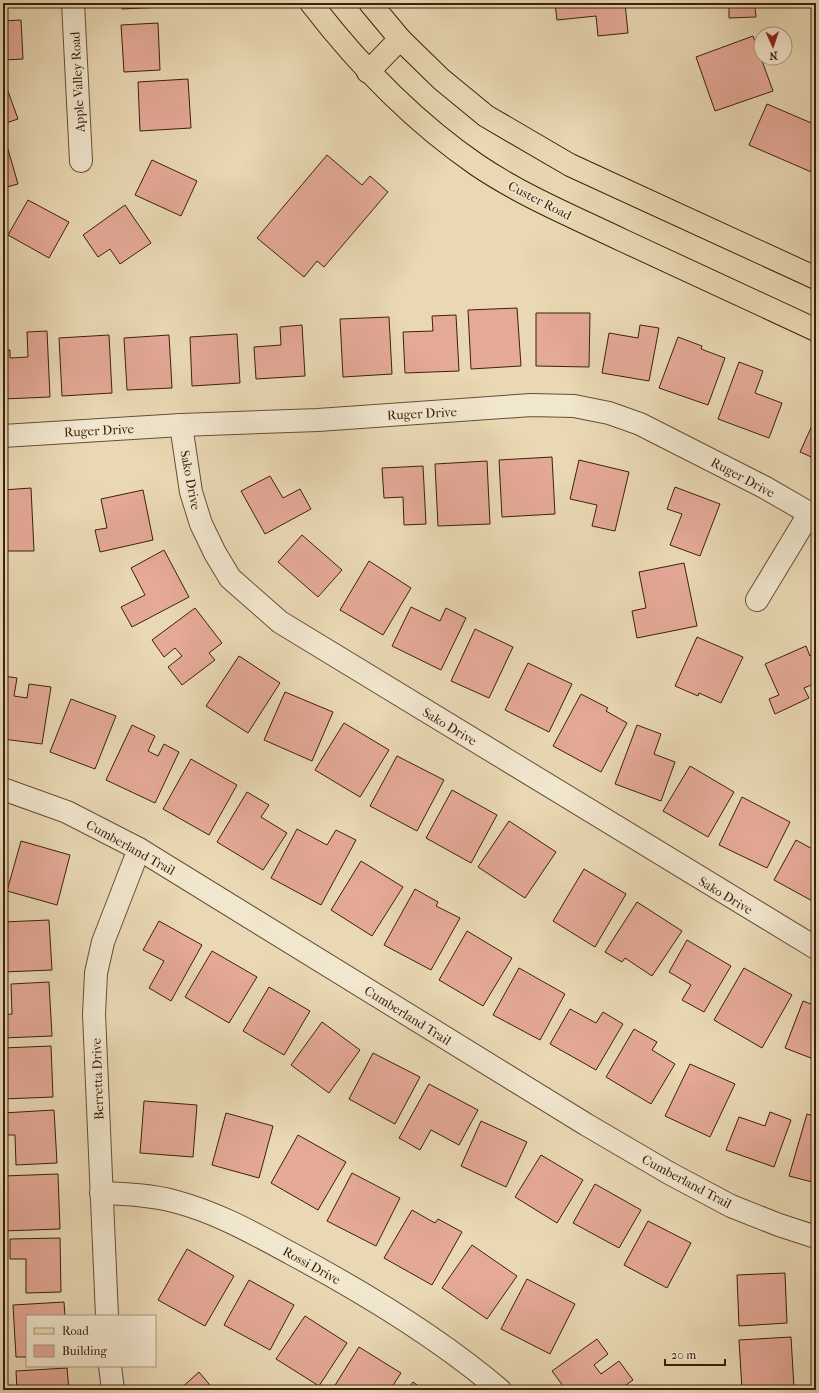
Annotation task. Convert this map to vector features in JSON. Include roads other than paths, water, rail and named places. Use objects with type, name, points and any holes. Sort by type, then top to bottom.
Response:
[{"type":"main road","name":"Custer Road","points":[[311,3],[335,35],[368,72],[444,141],[478,165],[540,202],[816,330]]},
{"type":"main road","points":[[370,3],[400,39],[441,79],[486,116],[570,165],[816,278]]},
{"type":"main road","points":[[368,72],[400,39]]},
{"type":"street","name":"Apple Valley Road","points":[[73,3],[81,161]]},
{"type":"street","name":"Ruger Drive","points":[[3,436],[181,425],[318,420],[531,405],[574,406],[609,413],[640,424],[764,487],[812,515]]},
{"type":"street","name":"Sako Drive","points":[[181,425],[191,492],[201,524],[230,578],[254,600],[286,626],[816,948]]},
{"type":"street","points":[[757,600],[812,515]]},
{"type":"street","name":"Cumberland Trail","points":[[3,789],[67,812],[139,849],[587,1125],[669,1172],[732,1206],[779,1225],[816,1237]]},
{"type":"street","name":"Berretta Drive","points":[[107,1315],[94,1014],[96,973],[103,942],[139,849]]},
{"type":"street","name":"Rossi Drive","points":[[101,1193],[144,1196],[175,1201],[203,1210],[237,1224],[340,1280],[467,1362],[500,1390]]},
{"type":"street","points":[[110,1367],[113,1390]]}]
